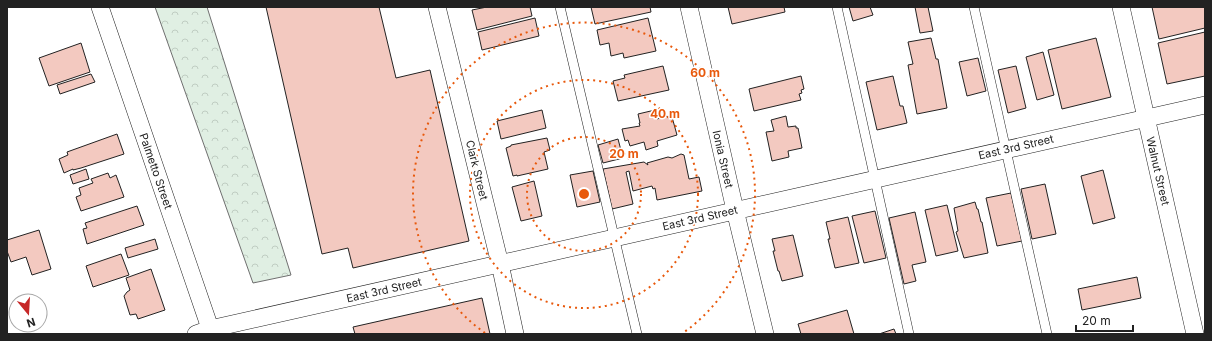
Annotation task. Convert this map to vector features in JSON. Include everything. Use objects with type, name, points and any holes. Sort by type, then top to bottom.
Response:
[{"type":"street","name":"Palmetto Street","points":[[100,7],[206,332]]},
{"type":"street","name":"Clark Street","points":[[437,7],[500,264],[515,334]]},
{"type":"street","name":"Ionia Street","points":[[689,7],[765,334]]},
{"type":"street","name":"Walnut Street","points":[[1121,7],[1195,334]]},
{"type":"street","name":"East 3rd Street","points":[[206,332],[735,210],[1205,105]]},
{"type":"lane","points":[[560,7],[637,334]]},
{"type":"lane","points":[[837,7],[909,334]]},
{"type":"lane","points":[[974,7],[1047,334]]},
{"type":"green space","points":[[155,7],[207,7],[291,275],[253,283]]},
{"type":"building","points":[[266,7],[379,7],[396,78],[430,70],[469,241],[353,268],[348,248],[322,254]]},
{"type":"building","points":[[487,7],[530,7],[532,16],[477,30],[472,10]]},
{"type":"building","points":[[591,7],[650,7],[651,12],[595,24]]},
{"type":"building","points":[[728,7],[784,7],[785,12],[732,24]]},
{"type":"building","points":[[849,7],[870,7],[873,15],[853,21]]},
{"type":"building","points":[[915,7],[928,7],[933,31],[920,33]]},
{"type":"building","points":[[1152,7],[1205,7],[1205,28],[1159,39]]},
{"type":"building","points":[[535,18],[539,36],[482,50],[478,32]]},
{"type":"building","points":[[648,18],[656,51],[624,58],[623,53],[611,56],[609,43],[600,45],[597,30]]},
{"type":"building","points":[[1205,32],[1205,76],[1167,84],[1158,43]]},
{"type":"building","points":[[931,38],[936,59],[938,59],[947,108],[917,114],[908,65],[913,64],[908,42]]},
{"type":"building","points":[[1096,38],[1111,97],[1062,109],[1048,50]]},
{"type":"building","points":[[81,43],[90,72],[49,86],[39,58]]},
{"type":"building","points":[[1043,52],[1054,95],[1037,100],[1026,57]]},
{"type":"building","points":[[978,58],[986,91],[967,96],[959,62]]},
{"type":"building","points":[[663,66],[669,90],[618,101],[613,81],[625,78],[624,75]]},
{"type":"building","points":[[1016,66],[1026,108],[1008,113],[998,70]]},
{"type":"building","points":[[91,74],[95,82],[60,94],[57,85]]},
{"type":"building","points":[[801,76],[804,89],[801,90],[802,93],[799,94],[801,100],[754,111],[749,89]]},
{"type":"building","points":[[893,76],[900,106],[903,106],[907,123],[877,130],[866,82]]},
{"type":"building","points":[[542,110],[546,128],[501,139],[497,121]]},
{"type":"building","points":[[655,110],[657,119],[667,116],[668,118],[672,117],[677,135],[657,141],[658,146],[646,150],[644,142],[630,146],[628,140],[625,141],[622,129],[640,126],[638,114]]},
{"type":"building","points":[[786,116],[788,127],[796,126],[796,128],[798,128],[802,148],[788,151],[789,157],[772,161],[766,132],[774,131],[771,120]]},
{"type":"building","points":[[117,134],[124,154],[64,173],[59,159],[68,155],[67,152]]},
{"type":"building","points":[[547,138],[550,150],[544,152],[548,169],[513,176],[506,148],[511,145]]},
{"type":"building","points":[[618,139],[623,158],[603,163],[598,145]]},
{"type":"building","points":[[681,154],[684,155],[689,179],[699,177],[702,191],[657,200],[655,188],[653,189],[652,186],[633,191],[629,171],[626,172],[633,204],[612,209],[603,169],[644,162],[648,165],[647,163],[668,157],[672,158]]},
{"type":"building","points":[[86,169],[89,179],[73,184],[70,175]]},
{"type":"building","points":[[1103,170],[1115,218],[1093,224],[1081,176]]},
{"type":"building","points":[[593,171],[600,202],[577,207],[570,175]]},
{"type":"building","points":[[108,173],[110,178],[116,175],[124,197],[81,211],[76,197],[81,195],[79,188],[93,183],[91,179]]},
{"type":"building","points":[[534,181],[542,216],[521,221],[512,187]]},
{"type":"building","points":[[1045,184],[1056,234],[1032,239],[1021,189]]},
{"type":"building","points":[[1011,193],[1022,241],[997,246],[986,198]]},
{"type":"building","points":[[975,202],[982,222],[988,253],[964,258],[956,232],[958,231],[954,208]]},
{"type":"building","points":[[947,205],[958,251],[936,256],[925,210]]},
{"type":"building","points":[[137,206],[144,225],[87,244],[83,229],[87,228],[85,223]]},
{"type":"building","points":[[875,211],[886,258],[864,263],[852,216]]},
{"type":"building","points":[[915,212],[926,262],[912,265],[916,281],[904,284],[889,218]]},
{"type":"building","points":[[848,217],[859,263],[835,268],[828,239],[830,239],[826,222]]},
{"type":"building","points":[[39,230],[51,269],[32,275],[26,257],[11,262],[7,251],[7,240]]},
{"type":"building","points":[[793,235],[803,276],[782,281],[773,251],[775,251],[772,239]]},
{"type":"building","points":[[155,239],[158,249],[128,258],[125,248]]},
{"type":"building","points":[[121,254],[129,275],[93,287],[86,266]]},
{"type":"building","points":[[151,269],[165,310],[138,319],[136,314],[130,315],[124,296],[130,290],[126,278]]},
{"type":"building","points":[[1137,277],[1141,298],[1082,310],[1078,289]]},
{"type":"building","points":[[482,298],[490,334],[355,334],[353,327]]},
{"type":"building","points":[[847,310],[854,334],[801,334],[798,324]]},
{"type":"building","points":[[894,329],[896,334],[879,334]]}]
